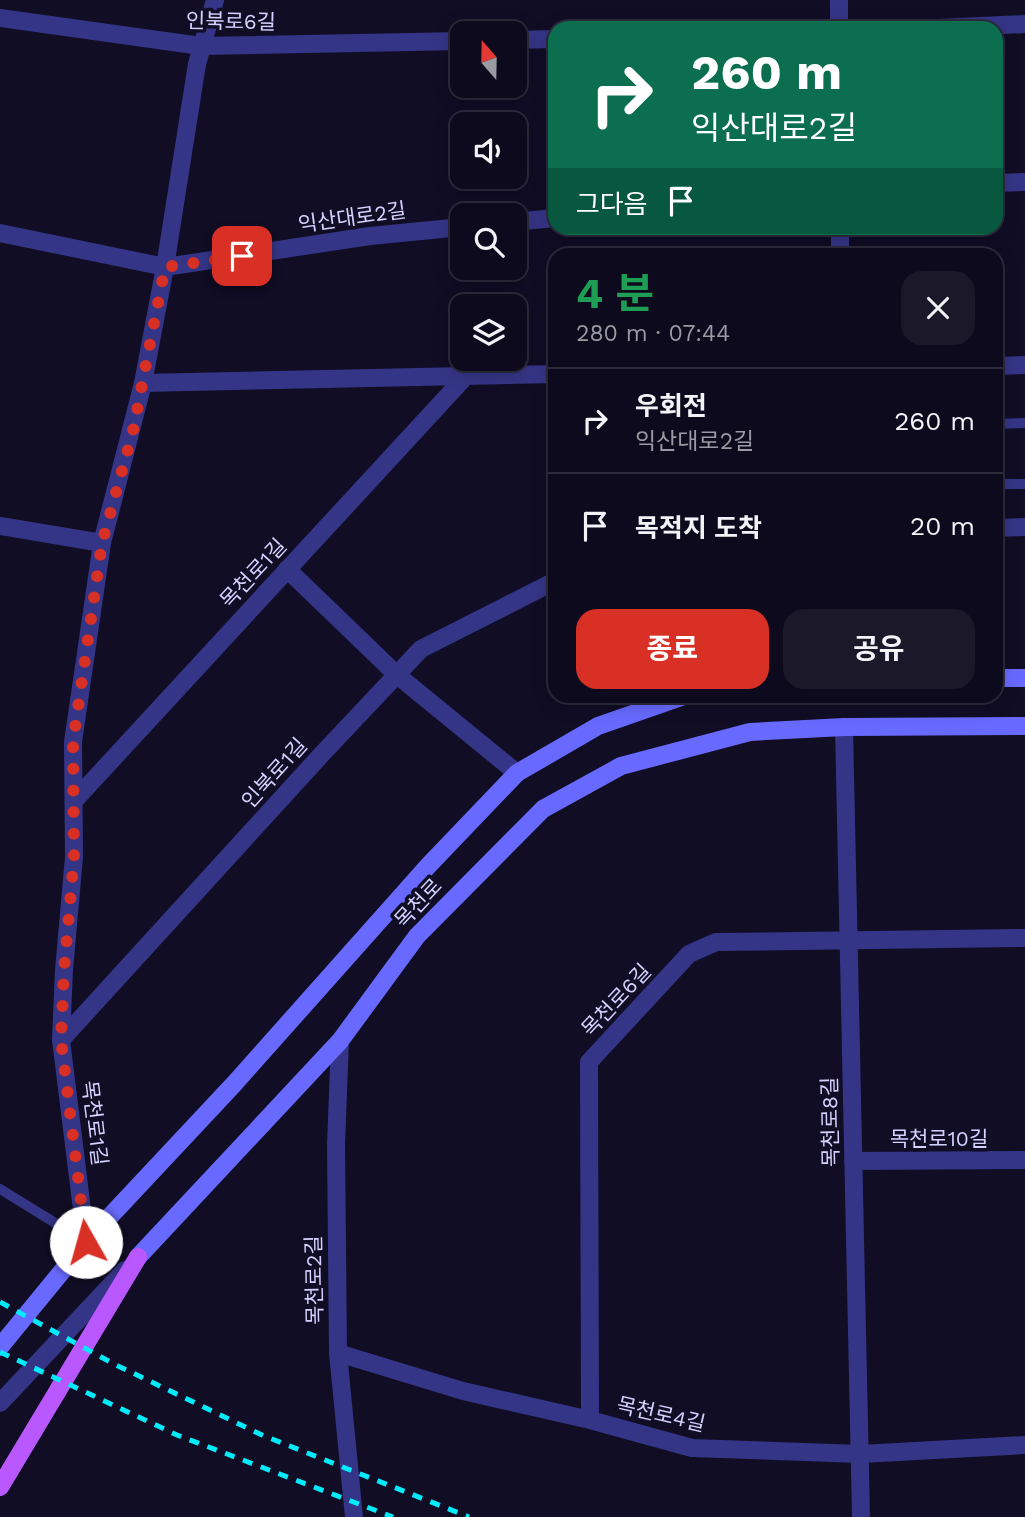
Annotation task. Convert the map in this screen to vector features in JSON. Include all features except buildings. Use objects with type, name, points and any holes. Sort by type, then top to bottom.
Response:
[{"type":"main road","points":[[1003,678],[1025,678]]},
{"type":"main road","name":"목천로","points":[[0,1347],[86,1242],[234,1084],[428,866],[517,774],[598,726],[664,703]]},
{"type":"main road","name":"목천로","points":[[138,1256],[340,1041],[416,936],[543,809],[621,766],[750,733],[844,727],[1025,726]]},
{"type":"main road","points":[[0,1487],[138,1256]]},
{"type":"street","name":"목천로1길","points":[[86,1242],[61,1040],[74,857],[73,742],[102,543],[144,383],[201,46],[215,0]]},
{"type":"street","points":[[839,0],[839,21]]},
{"type":"street","name":"인북로6길","points":[[0,18],[201,46],[450,41]]},
{"type":"street","points":[[1003,25],[1025,24]]},
{"type":"street","points":[[527,40],[548,39]]},
{"type":"street","points":[[1003,183],[1025,182]]},
{"type":"street","points":[[527,221],[548,219]]},
{"type":"street","name":"익산대로2길","points":[[0,233],[165,267],[370,236],[450,228]]},
{"type":"street","points":[[1003,366],[1025,366]]},
{"type":"street","points":[[144,383],[548,374]]},
{"type":"street","name":"목천로1길","points":[[74,801],[466,376]]},
{"type":"street","points":[[0,526],[102,543]]},
{"type":"street","points":[[1003,528],[1025,527]]},
{"type":"street","points":[[287,569],[397,675],[517,774]]},
{"type":"street","name":"인북로1길","points":[[61,1040],[421,649],[548,585]]},
{"type":"street","name":"목천로8길","points":[[844,727],[861,1517]]},
{"type":"street","name":"목천로6길","points":[[590,1420],[589,1062],[689,954],[716,942],[1025,938]]},
{"type":"street","name":"목천로2길","points":[[340,1041],[336,1144],[338,1353],[354,1517]]},
{"type":"street","name":"목천로10길","points":[[853,1161],[1025,1160]]},
{"type":"street","name":"목천로","points":[[0,1403],[138,1256]]},
{"type":"street","name":"목천로4길","points":[[338,1353],[463,1391],[590,1420],[692,1448],[861,1454],[1025,1445]]},
{"type":"lane","points":[[1003,424],[1025,423]]},
{"type":"lane","points":[[1003,484],[1025,484]]},
{"type":"lane","points":[[0,1189],[86,1242]]},
{"type":"railway","points":[[0,1302],[114,1364],[262,1435],[469,1517]]},
{"type":"railway","points":[[0,1352],[177,1435],[393,1517]]},
{"type":"route","points":[[86,1242],[61,1040],[74,857],[73,742],[102,543],[144,383],[165,267],[242,256]]}]
